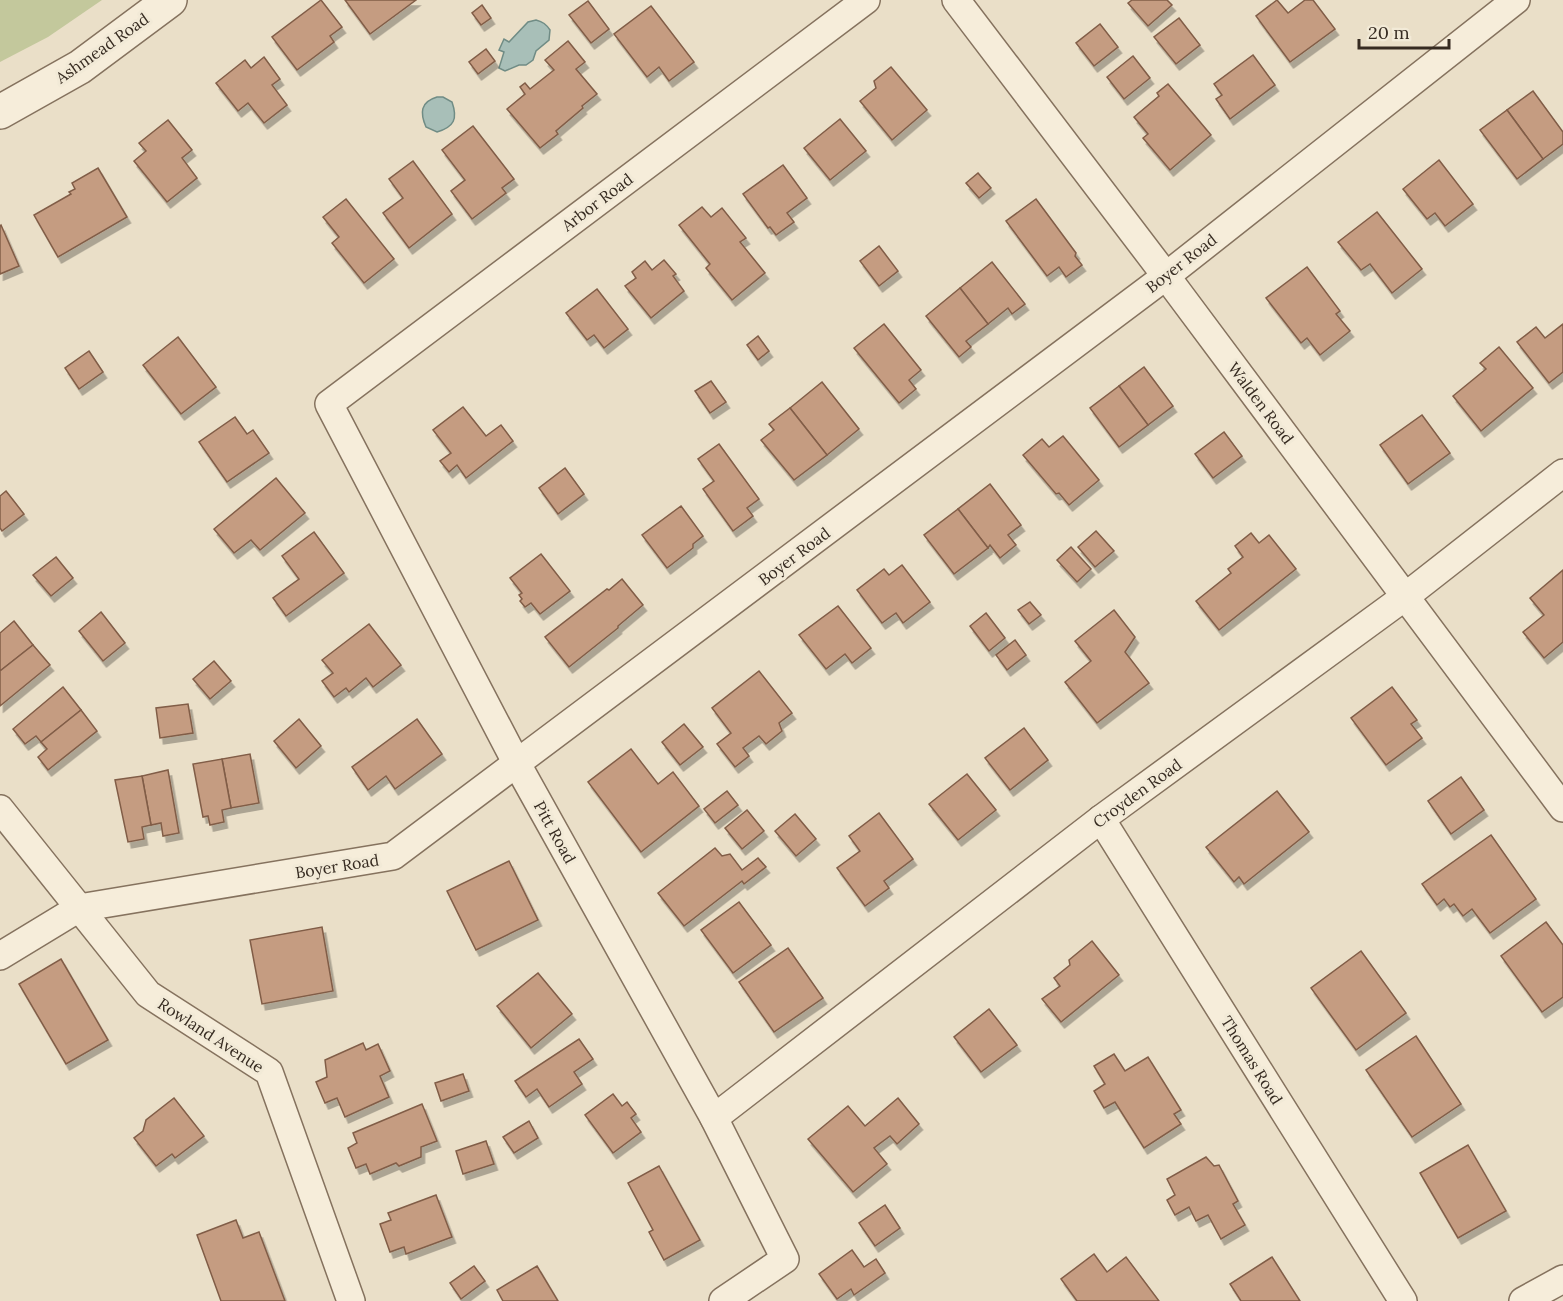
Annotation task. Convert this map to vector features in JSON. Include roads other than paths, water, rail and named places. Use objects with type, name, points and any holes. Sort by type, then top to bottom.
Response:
[{"type":"street","name":"Ashmead Road","points":[[0,112],[80,67],[170,0]]},
{"type":"street","name":"Arbor Road","points":[[329,404],[866,0]]},
{"type":"street","name":"Walden Road","points":[[956,0],[1166,276],[1563,808]]},
{"type":"street","name":"Boyer Road","points":[[0,956],[79,908],[393,856],[1166,276],[1516,0]]},
{"type":"street","name":"Pitt Road","points":[[329,404],[517,764],[714,1118],[785,1259],[723,1301]]},
{"type":"street","name":"Croyden Road","points":[[714,1118],[1101,819],[1406,596],[1563,473]]},
{"type":"street","name":"Rowland Avenue","points":[[0,808],[148,994],[269,1072],[351,1301]]},
{"type":"street","name":"Thomas Road","points":[[1101,819],[1403,1301]]},
{"type":"street","points":[[1523,1301],[1563,1279]]},
{"type":"water","points":[[536,20],[550,30],[549,40],[536,51],[533,60],[526,65],[519,65],[505,71],[499,68],[504,52],[499,50],[504,39],[509,42],[528,22]]},
{"type":"water","points":[[437,97],[443,97],[452,102],[455,113],[451,125],[437,132],[426,127],[422,113],[424,105]]}]
